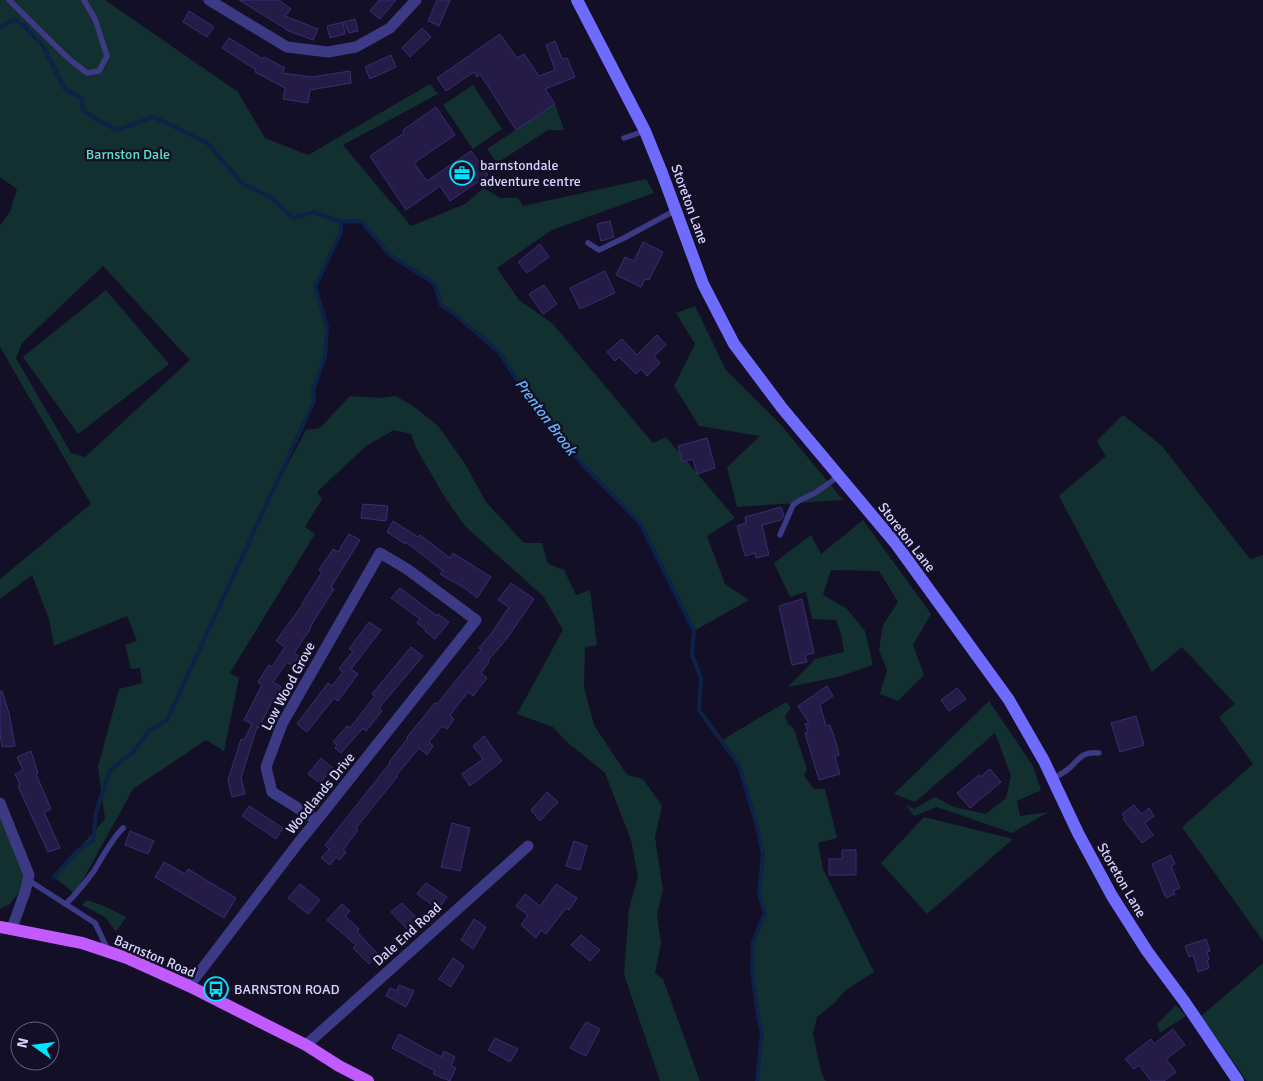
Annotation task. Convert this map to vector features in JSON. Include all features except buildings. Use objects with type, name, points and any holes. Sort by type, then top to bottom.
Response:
[{"type":"main road","name":"Barnston Road","points":[[6,927],[82,943],[127,958],[189,986],[306,1046],[368,1081]]},
{"type":"street","points":[[209,0],[287,47],[328,52],[356,47],[390,28],[416,0]]},
{"type":"street","name":"Storeton Lane","points":[[577,0],[645,131],[703,284],[734,344],[782,408],[896,544],[1009,700],[1044,761],[1078,833],[1112,896],[1148,952],[1238,1081]]},
{"type":"street","name":"Low Wood Grove","points":[[317,820],[272,792],[266,767],[282,724],[380,553],[408,569],[476,620]]},
{"type":"street","name":"Woodlands Drive","points":[[189,986],[299,842],[476,620]]},
{"type":"street","points":[[0,803],[29,875],[25,892],[6,927]]},
{"type":"street","name":"Dale End Road","points":[[306,1046],[528,846]]},
{"type":"lane","points":[[9,0],[69,59],[87,74],[99,70],[107,56],[95,19],[84,0]]},
{"type":"lane","points":[[624,138],[645,131]]},
{"type":"lane","points":[[588,242],[599,250],[676,210]]},
{"type":"lane","points":[[780,536],[793,505],[815,493],[838,475]]},
{"type":"lane","points":[[1052,779],[1067,770],[1083,755],[1091,752],[1098,753]]},
{"type":"lane","points":[[66,904],[94,871],[122,828]]},
{"type":"lane","points":[[28,880],[95,923],[109,952]]},
{"type":"green space","name":"Barnston Dale","points":[[0,0],[105,0],[238,92],[265,138],[308,155],[430,84],[438,94],[343,145],[411,226],[465,204],[484,188],[500,198],[518,198],[523,206],[646,179],[654,193],[552,230],[497,268],[519,300],[552,323],[653,443],[666,437],[735,518],[707,536],[725,584],[749,600],[694,631],[640,523],[584,466],[531,402],[499,352],[441,305],[434,284],[390,255],[361,221],[341,222],[341,232],[315,287],[327,327],[325,356],[313,390],[314,401],[262,513],[306,430],[320,428],[350,396],[379,398],[396,396],[416,408],[438,426],[464,462],[486,502],[524,543],[542,543],[548,564],[564,570],[576,595],[590,590],[597,645],[585,647],[584,687],[594,725],[627,775],[643,779],[662,806],[655,837],[663,890],[657,914],[661,943],[655,973],[663,979],[700,1081],[660,1081],[624,974],[629,909],[638,876],[631,840],[605,773],[567,742],[553,727],[517,714],[563,630],[543,596],[465,526],[444,496],[416,448],[411,434],[394,430],[366,446],[317,492],[322,499],[305,527],[315,534],[230,673],[239,678],[224,751],[206,740],[133,789],[75,894],[54,877],[105,819],[98,767],[119,689],[142,683],[140,668],[131,669],[125,645],[137,641],[127,616],[54,646],[49,619],[32,575],[0,599],[0,579],[91,504],[0,347],[0,225],[10,212],[17,189],[0,177]],"holes":[[[103,266],[190,360],[85,457],[71,453],[16,358],[22,343]]]},
{"type":"green space","points":[[473,85],[502,129],[473,149],[443,105]]},
{"type":"green space","points":[[555,104],[564,130],[548,130],[497,163],[487,149]]},
{"type":"green space","points":[[106,290],[169,364],[78,434],[23,357]]},
{"type":"green space","points":[[695,306],[726,370],[781,425],[843,500],[737,507],[727,467],[760,436],[699,426],[674,386],[695,344],[676,313]]},
{"type":"green space","points":[[1123,415],[1162,446],[1250,559],[1263,555],[1263,941],[1182,827],[1253,764],[1219,717],[1235,704],[1182,647],[1152,672],[1059,496],[1106,456],[1097,441]]},
{"type":"green space","points":[[863,520],[931,614],[913,645],[924,675],[898,701],[880,694],[887,670],[879,650],[883,625],[898,602],[879,571],[831,570],[823,595],[846,608],[865,631],[873,665],[838,677],[788,687],[815,659],[844,652],[836,620],[812,619],[806,592],[790,597],[774,563],[811,535],[821,554]]},
{"type":"green space","points":[[989,701],[1033,766],[1041,790],[1017,801],[1020,816],[1049,812],[1012,833],[937,807],[914,816],[905,804],[914,809],[935,797],[954,807],[986,814],[1006,798],[1011,776],[995,733],[915,802],[894,794]]},
{"type":"green space","points":[[786,702],[791,708],[785,716],[788,724],[794,729],[807,769],[804,776],[814,789],[825,789],[837,838],[818,843],[823,869],[874,972],[846,990],[817,1017],[813,1034],[822,1075],[826,1081],[757,1081],[762,1033],[752,970],[753,942],[765,913],[759,894],[763,854],[739,765],[722,740]]},
{"type":"green space","points":[[0,812],[25,870],[19,892],[10,904],[0,909]]},
{"type":"green space","points":[[924,817],[1013,839],[927,914],[881,863]]},
{"type":"green space","points":[[87,900],[126,917],[116,932],[105,917],[82,905]]},
{"type":"green space","points":[[1263,963],[1263,1081],[1247,1081],[1201,1016]]},
{"type":"green space","points":[[1176,1005],[1186,1016],[1160,1033],[1157,1024]]},
{"type":"waterway","name":"Prenton Brook","points":[[0,27],[14,19],[23,25],[43,46],[64,88],[82,99],[83,111],[116,130],[154,117],[207,143],[243,184],[272,198],[293,218],[314,212],[341,222],[361,221],[390,255],[435,284],[441,305],[499,352],[531,402],[584,466],[640,523],[694,631],[692,655],[701,678],[699,710],[739,765],[763,854],[759,894],[765,913],[753,942],[752,970],[762,1033],[757,1081]]},
{"type":"waterway","points":[[54,877],[76,852],[93,840],[96,812],[110,770],[133,752],[149,731],[167,720],[314,401],[313,390],[325,356],[327,327],[315,287],[341,232],[341,222]]},
{"type":"place","name":"barnstondale adventure centre","points":[[462,173]]},
{"type":"place","name":"BARNSTON ROAD","points":[[216,989]]}]
